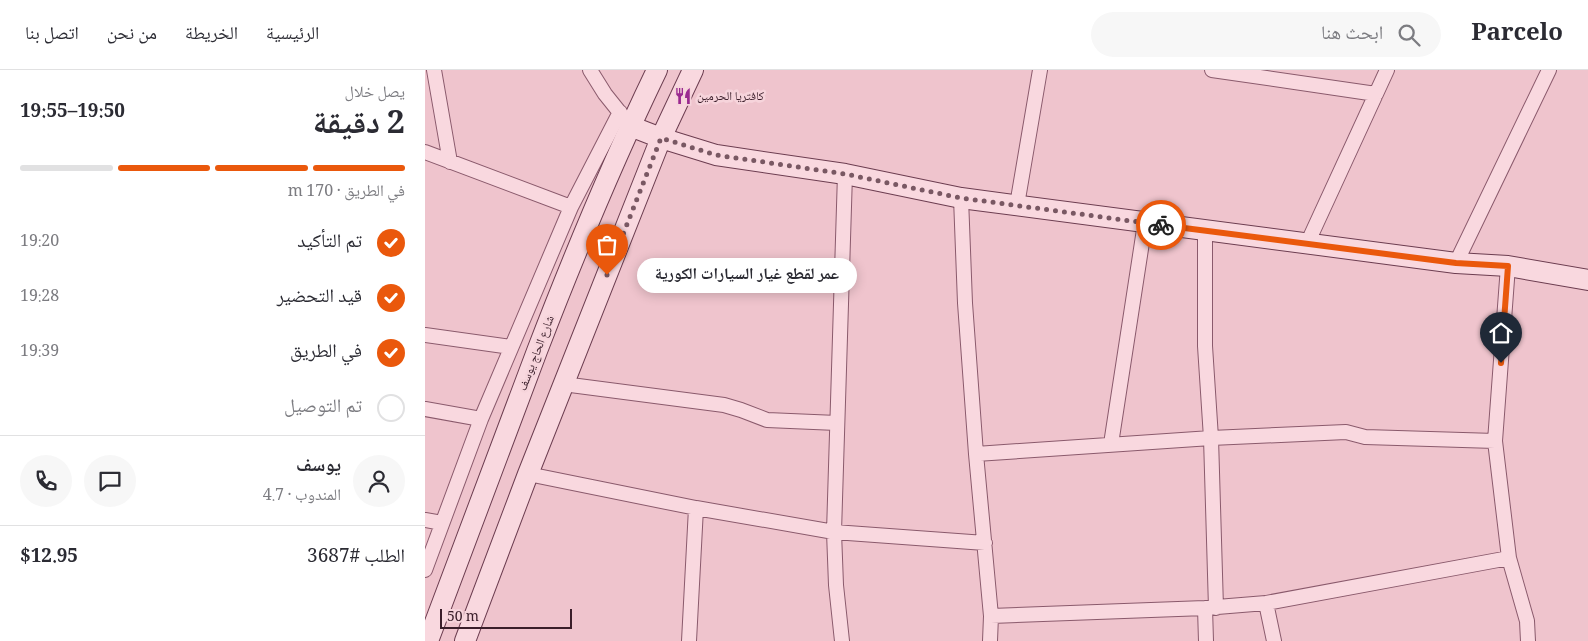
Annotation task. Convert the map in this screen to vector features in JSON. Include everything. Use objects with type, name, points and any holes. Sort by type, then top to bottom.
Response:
[{"type":"main road","name":"شارع الحاج يوسف","points":[[428,641],[492,466],[587,224],[625,119],[657,70]]},
{"type":"main road","points":[[465,641],[563,384],[661,138],[693,70]]},
{"type":"main road","points":[[625,119],[661,138],[716,155],[845,174],[961,198],[1456,263],[1508,266],[1588,280]]},
{"type":"street","points":[[434,70],[450,162]]},
{"type":"street","points":[[425,570],[481,419],[571,207],[625,119],[605,94],[591,70]]},
{"type":"street","points":[[1017,205],[1040,70]]},
{"type":"street","points":[[1212,70],[1237,71],[1377,94]]},
{"type":"street","points":[[1307,244],[1387,70]]},
{"type":"street","points":[[1456,263],[1549,70]]},
{"type":"street","points":[[425,152],[571,207]]},
{"type":"street","points":[[842,641],[836,585],[834,532],[845,174]]},
{"type":"street","points":[[961,198],[965,303],[976,454],[991,616],[990,641]]},
{"type":"street","points":[[1111,444],[1145,223]]},
{"type":"street","points":[[1205,230],[1205,346],[1211,438],[1211,608],[1206,641]]},
{"type":"street","points":[[1508,266],[1495,441],[1509,558],[1527,621],[1528,641]]},
{"type":"street","points":[[425,335],[511,347]]},
{"type":"street","points":[[563,384],[724,406],[767,420],[837,423]]},
{"type":"street","points":[[425,409],[481,419]]},
{"type":"street","points":[[976,454],[1211,438],[1346,432],[1365,437],[1495,441]]},
{"type":"street","points":[[528,474],[696,508],[834,532],[985,544]]},
{"type":"street","points":[[689,641],[696,508]]},
{"type":"street","points":[[425,520],[442,523]]},
{"type":"street","points":[[991,616],[1211,608],[1266,603],[1509,558]]},
{"type":"street","points":[[1266,603],[1273,641]]},
{"type":"way so far","points":[[607,275],[661,138],[716,155],[845,174],[961,198],[1161,225]]},
{"type":"place","name":"كافتريا الحرمين","points":[[683,96]]},
{"type":"place","name":"عمر لقطع غيار السيارات الكورية","points":[[607,275]]},
{"type":"route","points":[[1161,225],[1456,263],[1508,266],[1501,363]]}]
